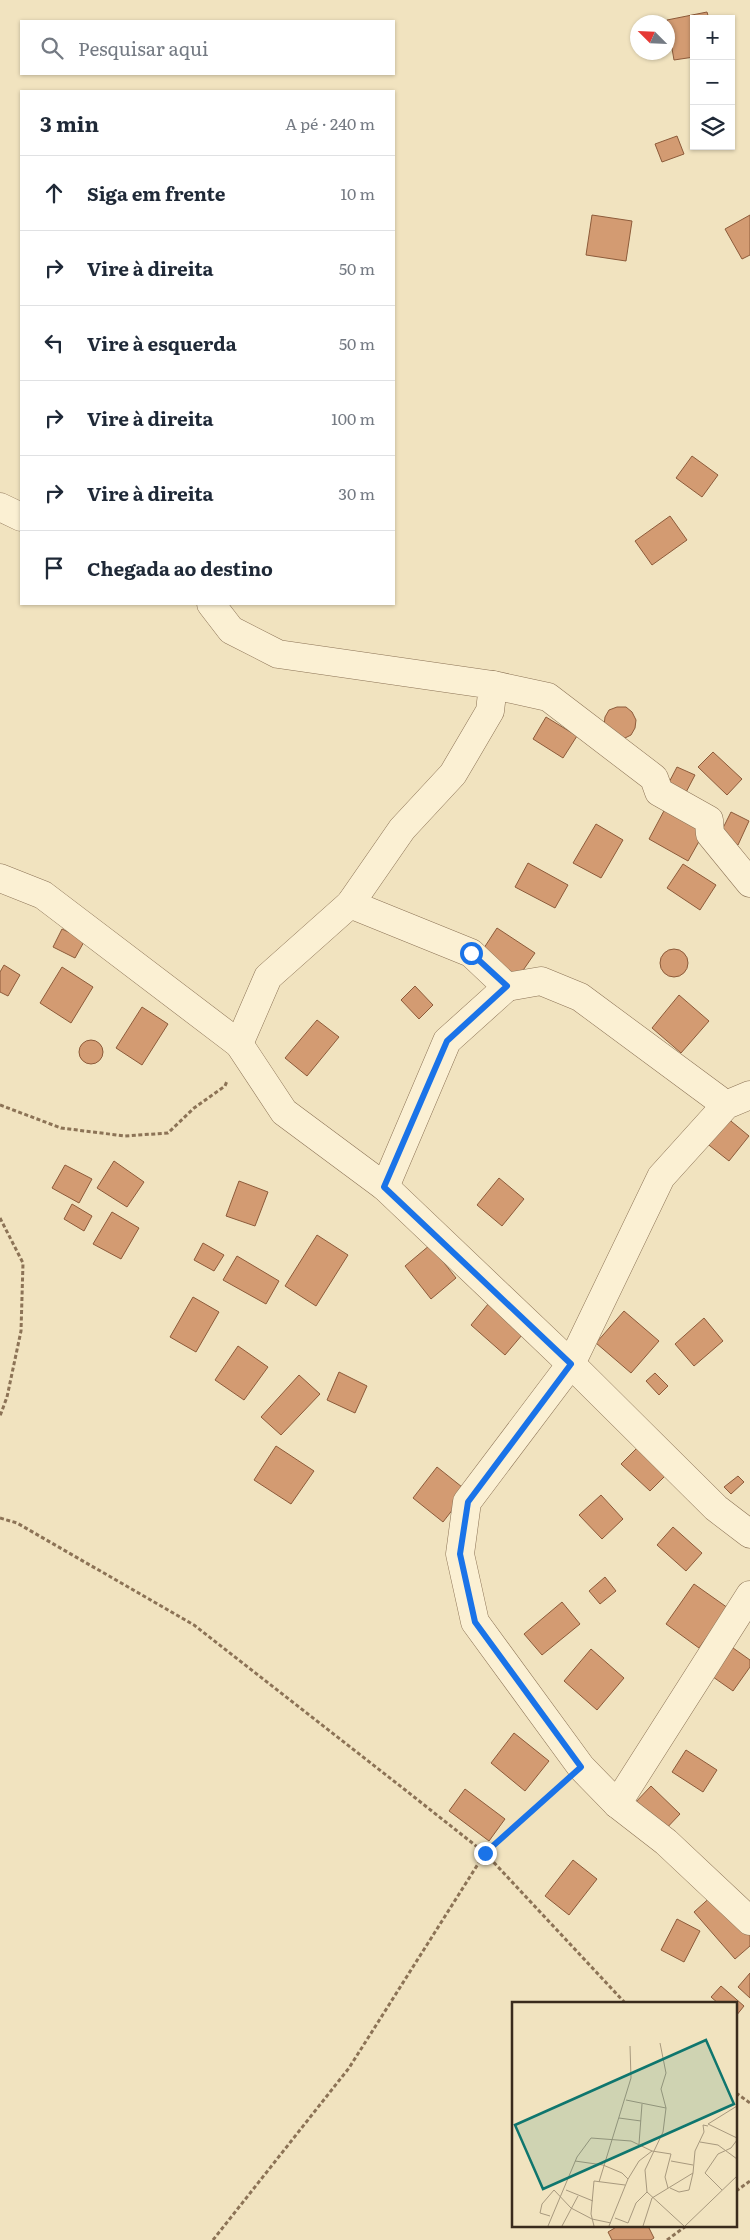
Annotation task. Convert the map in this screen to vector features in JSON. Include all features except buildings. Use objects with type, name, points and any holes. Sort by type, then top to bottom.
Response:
[{"type":"street","points":[[0,507],[20,517]]},
{"type":"street","points":[[212,605],[231,630],[278,654],[493,685],[548,697],[654,778],[659,792],[709,820],[710,834],[750,882]]},
{"type":"street","points":[[238,1044],[268,977],[350,904],[402,829],[453,774],[490,711],[493,685]]},
{"type":"street","points":[[0,878],[43,895],[238,1044],[284,1112],[384,1187],[571,1364],[716,1508],[750,1534]]},
{"type":"street","points":[[350,904],[471,953],[507,986]]},
{"type":"street","points":[[384,1187],[447,1041],[507,986],[542,981],[580,996],[738,1100],[661,1177],[571,1364],[468,1502],[460,1554],[475,1622],[581,1767],[616,1804],[666,1842],[750,1922]]},
{"type":"street","points":[[616,1804],[750,1595]]},
{"type":"path","points":[[0,1105],[61,1128],[124,1136],[168,1133],[194,1108],[225,1086],[238,1044]]},
{"type":"path","points":[[0,1218],[23,1263],[21,1331],[7,1397],[0,1416]]},
{"type":"path","points":[[0,1518],[17,1523],[194,1625],[485,1853],[624,2002]]},
{"type":"path","points":[[213,2240],[349,2068],[485,1853],[581,1767]]},
{"type":"path","points":[[738,2094],[750,2103]]},
{"type":"path","points":[[738,2190],[750,2181]]},
{"type":"path","points":[[667,2240],[683,2228]]},
{"type":"route","points":[[471,953],[507,986],[447,1041],[384,1187],[571,1364],[468,1502],[460,1554],[475,1622],[581,1767],[485,1853]]}]
